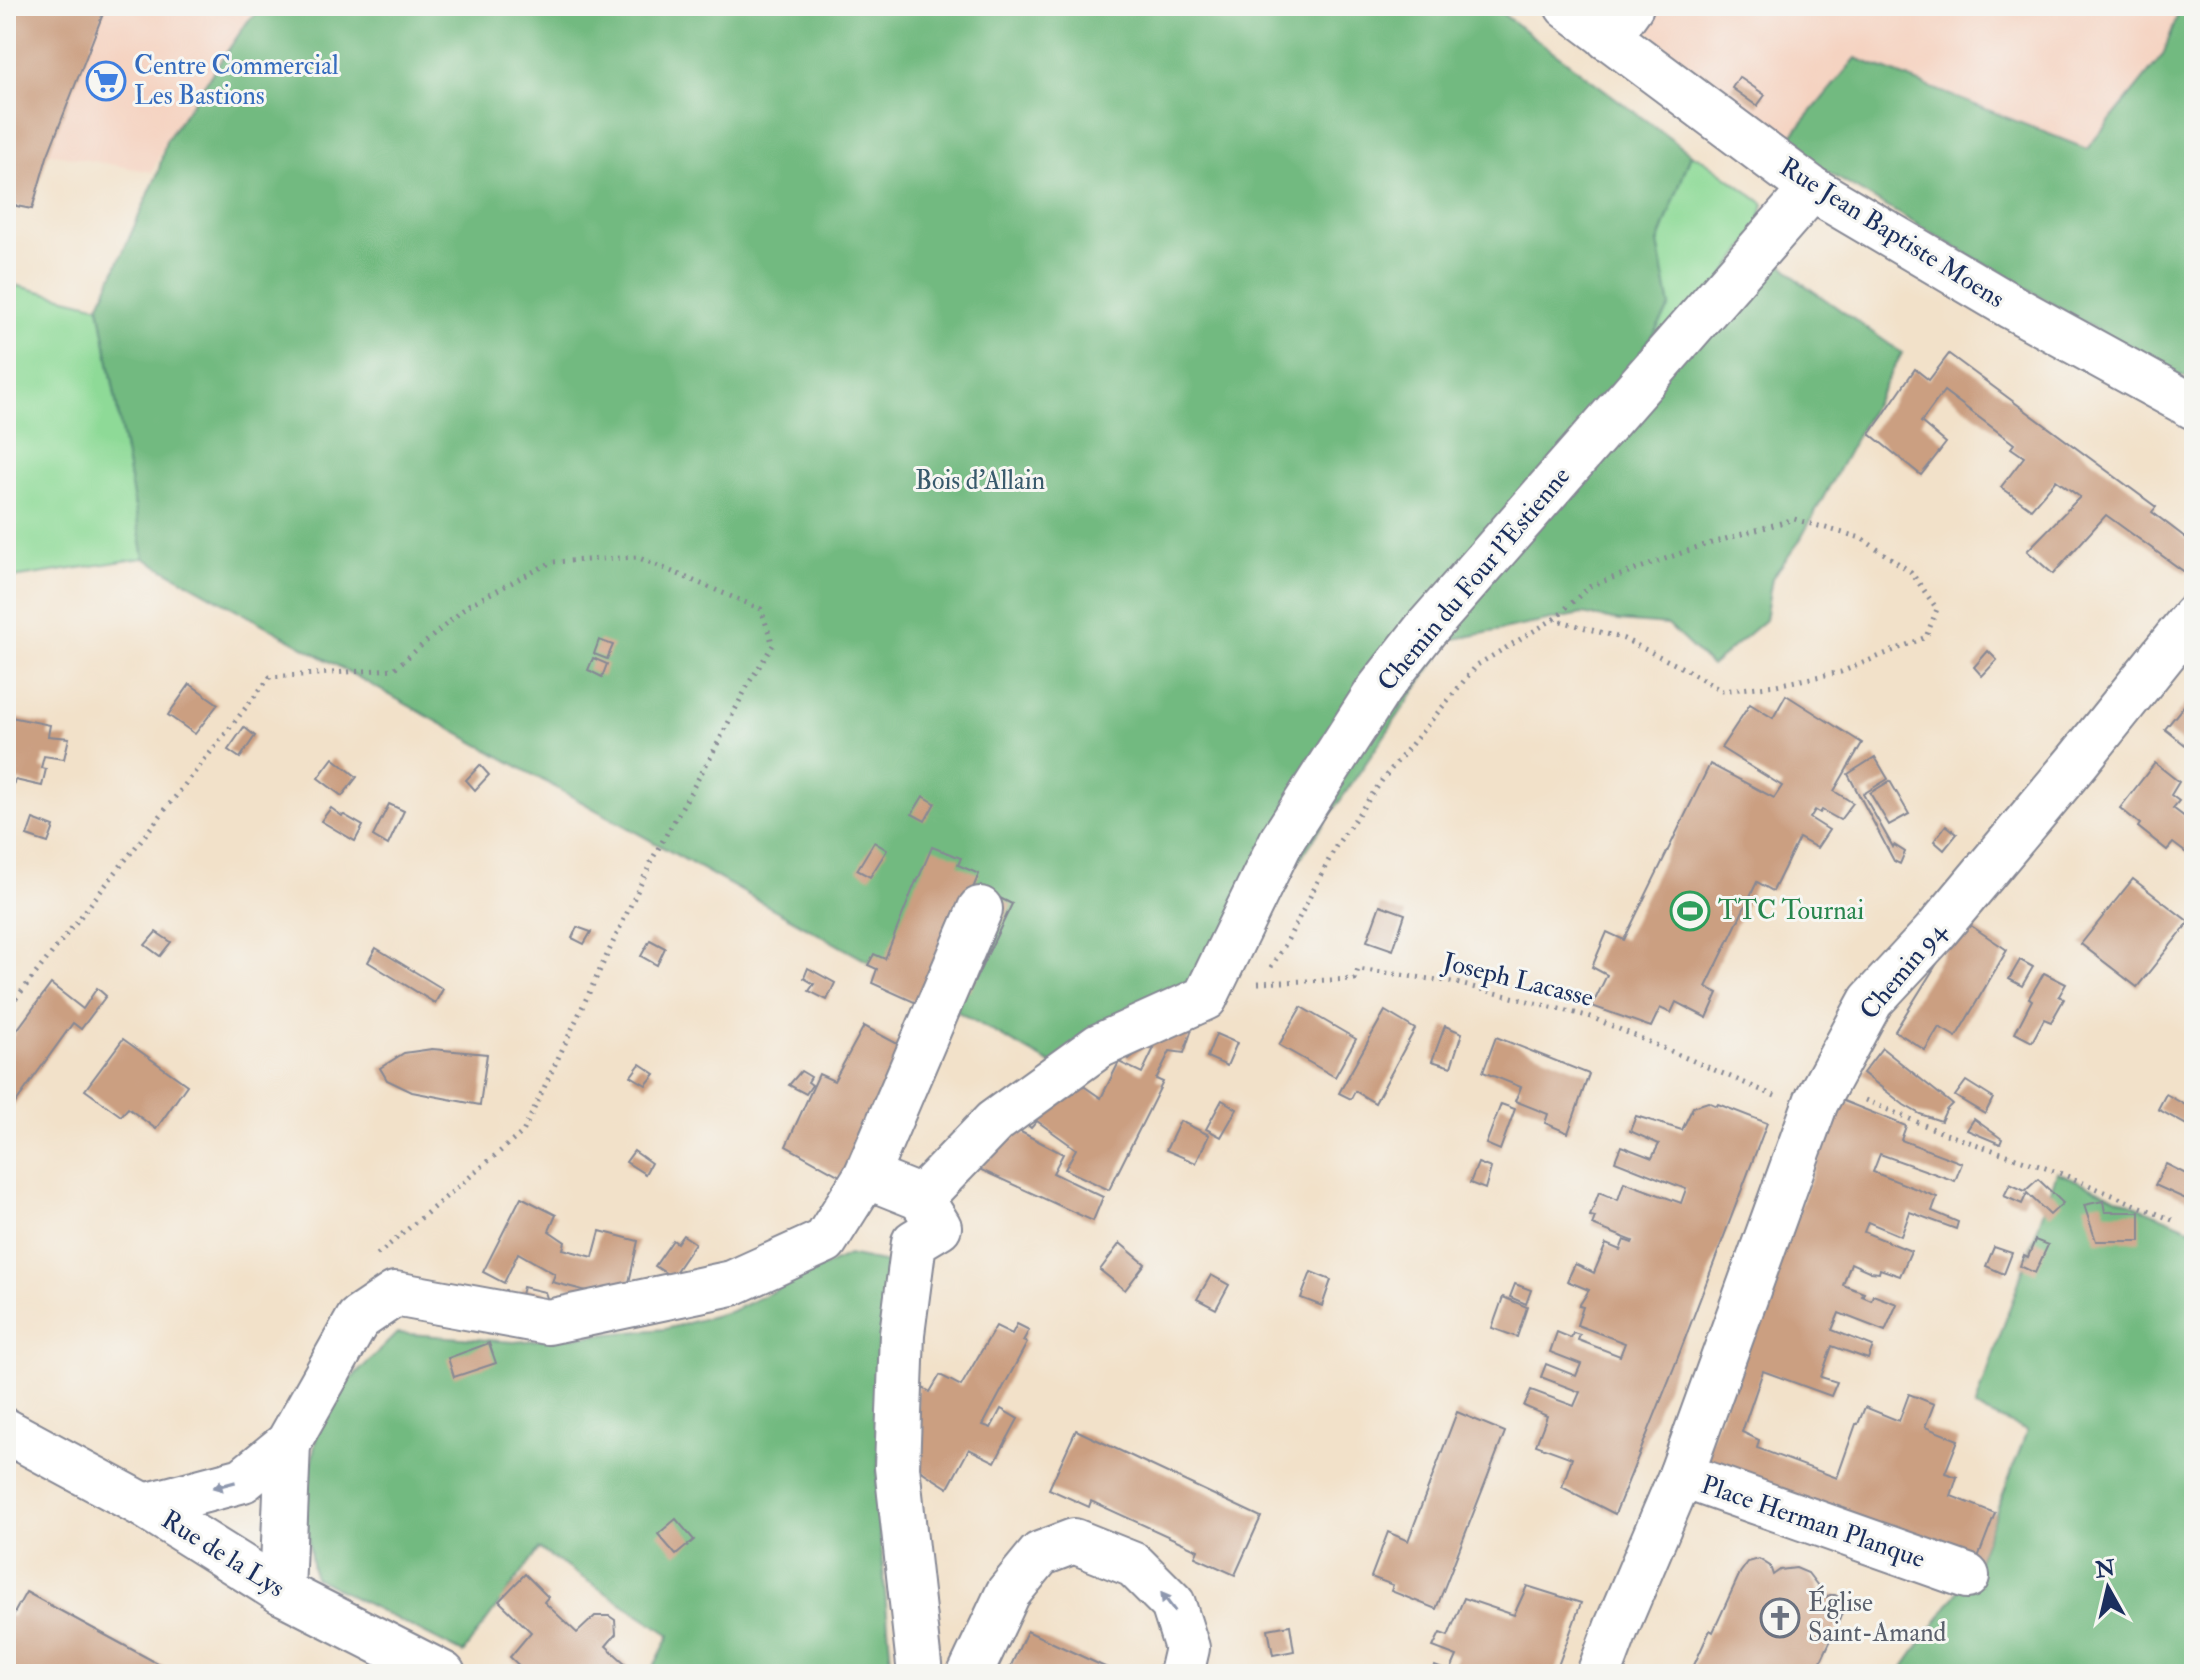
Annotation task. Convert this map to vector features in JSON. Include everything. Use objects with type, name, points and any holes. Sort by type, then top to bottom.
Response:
[{"type":"street","name":"Rue Jean Baptiste Moens","points":[[1567,6],[1620,22],[1812,189],[2012,307],[2194,407]]},
{"type":"street","name":"Chemin du Four l'Estienne","points":[[1205,998],[1282,840],[1379,689],[1425,630],[1812,189]]},
{"type":"street","name":"Chemin 94","points":[[1681,1475],[1819,1098],[1871,1001],[1955,908],[2194,616]]},
{"type":"street","points":[[145,1506],[243,1480],[288,1443],[358,1319],[395,1294],[548,1322],[732,1283],[825,1241],[866,1176],[980,909]]},
{"type":"street","points":[[921,1198],[994,1122],[1099,1046],[1205,998]]},
{"type":"street","points":[[866,1176],[921,1198],[939,1227],[914,1242],[902,1334],[897,1467],[920,1674]]},
{"type":"street","name":"Rue de la Lys","points":[[6,1431],[145,1506],[282,1592],[443,1674]]},
{"type":"street","points":[[282,1592],[288,1443]]},
{"type":"street","name":"Place Herman Planque","points":[[1599,1674],[1681,1475],[1967,1576]]},
{"type":"street","points":[[970,1674],[1008,1593],[1040,1554],[1074,1541],[1134,1565],[1173,1604],[1187,1648],[1181,1674]]},
{"type":"path","points":[[1262,981],[1285,945],[1336,846],[1383,779],[1477,665],[1554,619],[1590,586],[1698,547],[1794,519],[1861,538],[1911,572],[1937,609],[1926,637],[1841,672],[1776,685],[1722,691],[1624,639],[1554,619]]},
{"type":"path","points":[[6,1011],[270,677],[394,669],[470,604],[552,562],[637,557],[761,609],[773,645],[654,856],[523,1132],[370,1261]]},
{"type":"path","name":"Joseph Lacasse","points":[[1205,998],[1262,981],[1355,979],[1358,969],[1452,982],[1591,1017],[1819,1098],[1943,1133],[2057,1172],[2177,1222]]},
{"type":"shaded area","name":"Centre Commercial Les Bastions","points":[[6,6],[260,6],[251,14],[166,141],[152,172],[6,145]]},
{"type":"shaded area","points":[[1620,6],[2181,6],[2163,55],[2087,150],[1856,58],[1783,146]]},
{"type":"green space","name":"Bois d'Allain","points":[[265,6],[1492,6],[1691,154],[1658,243],[1670,307],[1599,420],[1767,248],[1799,281],[1902,353],[1799,542],[1772,578],[1765,620],[1711,666],[1668,625],[1582,614],[1450,640],[1205,998],[1064,1071],[144,558],[99,306],[158,173],[166,141],[248,21]]},
{"type":"green space","points":[[2181,6],[2194,6],[2194,378],[2172,374],[1783,146],[1856,58],[2087,149],[2163,55]]},
{"type":"green space","points":[[1691,154],[1764,204],[1758,229],[1665,357],[1647,343],[1670,307],[1658,244]]},
{"type":"green space","points":[[6,283],[99,306],[144,558],[6,579]]},
{"type":"green space","points":[[2057,1172],[2194,1230],[2194,1674],[1899,1674],[1976,1565],[2027,1431],[1975,1408]]},
{"type":"green space","points":[[848,1255],[888,1263],[877,1497],[892,1674],[650,1674],[670,1635],[539,1549],[463,1653],[314,1577],[304,1510],[321,1409],[397,1333],[514,1342],[665,1329],[732,1311]]},
{"type":"building","points":[[6,6],[106,6],[47,157],[32,209],[6,204]]},
{"type":"building","points":[[1739,77],[1765,95],[1757,106],[1732,88]]},
{"type":"building","points":[[1949,354],[2156,507],[2152,512],[2194,544],[2194,561],[2186,573],[2106,515],[2053,574],[2027,551],[2080,497],[2056,480],[2031,509],[2001,487],[2024,457],[2011,448],[2014,444],[1944,391],[1921,422],[1946,443],[1921,475],[1870,434],[1915,369],[1929,380]]},
{"type":"building","points":[[599,640],[613,645],[607,659],[594,654]]},
{"type":"building","points":[[1988,651],[1997,660],[1982,676],[1974,667]]},
{"type":"building","points":[[593,658],[607,664],[602,677],[588,670]]},
{"type":"building","points":[[190,684],[218,704],[195,734],[168,715]]},
{"type":"building","points":[[2194,693],[2194,752],[2165,729]]},
{"type":"building","points":[[1786,695],[1862,743],[1834,791],[1853,803],[1840,820],[1822,810],[1820,813],[1815,810],[1810,818],[1829,830],[1817,848],[1799,838],[1773,891],[1757,882],[1706,987],[1718,993],[1707,1018],[1676,1002],[1671,1013],[1660,1008],[1651,1027],[1592,1006],[1607,975],[1592,967],[1607,932],[1624,940],[1710,764],[1774,798],[1782,786],[1721,748],[1750,704],[1773,718]]},
{"type":"building","points":[[6,716],[50,725],[48,736],[69,738],[64,759],[44,756],[41,768],[46,769],[42,786],[15,780],[13,785],[6,784]]},
{"type":"building","points":[[244,727],[255,736],[240,758],[228,750]]},
{"type":"building","points":[[1875,757],[1888,779],[1863,794],[1893,847],[1905,852],[1900,864],[1894,861],[1848,774]]},
{"type":"building","points":[[333,758],[357,777],[342,796],[318,778]]},
{"type":"building","points":[[2155,763],[2179,782],[2171,795],[2179,801],[2173,808],[2190,821],[2188,824],[2194,829],[2193,858],[2173,843],[2167,850],[2120,808]]},
{"type":"building","points":[[480,765],[489,775],[475,790],[466,780]]},
{"type":"building","points":[[1890,781],[1909,814],[1889,825],[1870,793]]},
{"type":"building","points":[[923,796],[935,803],[925,821],[912,814]]},
{"type":"building","points":[[389,804],[404,811],[388,845],[373,836]]},
{"type":"building","points":[[331,808],[363,826],[355,841],[321,821]]},
{"type":"building","points":[[33,819],[54,827],[48,843],[27,836]]},
{"type":"building","points":[[1946,825],[1957,834],[1944,850],[1934,841]]},
{"type":"building","points":[[874,842],[887,850],[870,877],[857,870]]},
{"type":"building","points":[[932,847],[961,858],[958,865],[979,874],[923,1006],[872,983],[877,969],[868,965],[874,954],[885,959]]},
{"type":"building","points":[[2133,879],[2189,922],[2137,987],[2081,944]]},
{"type":"building","points":[[996,896],[1012,904],[970,991],[954,985]]},
{"type":"building","points":[[1380,905],[1405,914],[1393,950],[1367,941]]},
{"type":"building","points":[[1967,923],[2007,950],[1956,1037],[1939,1027],[1925,1050],[1895,1031],[1951,941]]},
{"type":"building","points":[[577,927],[591,932],[584,944],[572,938]]},
{"type":"building","points":[[156,932],[171,942],[160,956],[145,945]]},
{"type":"building","points":[[650,940],[665,948],[657,965],[641,956]]},
{"type":"building","points":[[376,948],[443,989],[435,1003],[368,962]]},
{"type":"building","points":[[2020,960],[2033,967],[2022,986],[2009,979]]},
{"type":"building","points":[[808,968],[835,983],[827,1000],[809,991],[814,984],[804,978]]},
{"type":"building","points":[[2044,973],[2066,984],[2059,996],[2064,999],[2051,1022],[2044,1019],[2032,1042],[2015,1033],[2032,1000],[2029,998]]},
{"type":"building","points":[[51,984],[83,1009],[97,988],[106,996],[81,1029],[73,1023],[6,1116],[6,1045]]},
{"type":"building","points":[[1301,1007],[1356,1039],[1335,1077],[1279,1045]]},
{"type":"building","points":[[1385,1011],[1415,1029],[1375,1103],[1355,1091],[1351,1099],[1339,1093]]},
{"type":"building","points":[[864,1026],[907,1049],[842,1177],[786,1146],[819,1074],[834,1081]]},
{"type":"building","points":[[1445,1026],[1462,1033],[1451,1067],[1432,1061]]},
{"type":"building","points":[[1192,1029],[1184,1053],[1170,1051],[1156,1079],[1163,1082],[1109,1190],[1065,1169],[1076,1149],[1037,1121],[1031,1128],[1019,1118],[1076,1081],[1101,1098],[1119,1062],[1142,1073],[1154,1048],[1144,1047],[1129,1059],[1122,1049],[1142,1035]]},
{"type":"building","points":[[1216,1034],[1237,1043],[1227,1066],[1207,1057]]},
{"type":"building","points":[[1496,1037],[1589,1074],[1568,1133],[1545,1123],[1548,1114],[1515,1101],[1521,1087],[1483,1072]]},
{"type":"building","points":[[123,1039],[187,1085],[156,1129],[128,1108],[121,1116],[85,1090]]},
{"type":"building","points":[[1882,1048],[1952,1104],[1941,1121],[1904,1105],[1863,1073]]},
{"type":"building","points":[[432,1049],[487,1054],[480,1105],[412,1092],[387,1080],[380,1068],[404,1053]]},
{"type":"building","points":[[640,1064],[655,1074],[646,1085],[631,1076]]},
{"type":"building","points":[[801,1071],[811,1077],[808,1082],[812,1085],[806,1094],[789,1085]]},
{"type":"building","points":[[1966,1081],[1993,1098],[1985,1114],[1955,1096]]},
{"type":"building","points":[[2166,1094],[2194,1110],[2194,1129],[2158,1109]]},
{"type":"building","points":[[1222,1100],[1237,1109],[1221,1137],[1206,1129]]},
{"type":"building","points":[[1841,1100],[1906,1126],[1901,1140],[1962,1163],[1955,1181],[1880,1154],[1873,1172],[1937,1197],[1932,1211],[1958,1222],[1956,1229],[1910,1212],[1901,1236],[1868,1222],[1864,1232],[1911,1251],[1900,1276],[1880,1269],[1879,1273],[1871,1272],[1851,1263],[1843,1285],[1864,1293],[1862,1296],[1871,1300],[1873,1295],[1897,1304],[1885,1331],[1839,1313],[1832,1330],[1873,1346],[1868,1359],[1832,1346],[1821,1377],[1837,1382],[1831,1396],[1763,1371],[1742,1432],[1759,1440],[1757,1448],[1837,1478],[1865,1407],[1899,1421],[1909,1394],[1934,1404],[1925,1427],[1958,1440],[1945,1473],[1957,1477],[1951,1496],[1995,1513],[1974,1568],[1701,1464]]},
{"type":"building","points":[[1708,1102],[1767,1123],[1615,1514],[1562,1487],[1572,1458],[1536,1445],[1547,1416],[1524,1406],[1531,1390],[1574,1406],[1580,1392],[1541,1377],[1546,1364],[1576,1376],[1581,1364],[1550,1352],[1557,1332],[1571,1338],[1573,1333],[1580,1335],[1578,1340],[1620,1356],[1625,1343],[1577,1325],[1583,1307],[1579,1306],[1589,1290],[1567,1281],[1575,1264],[1594,1273],[1606,1244],[1620,1250],[1624,1240],[1633,1241],[1592,1225],[1595,1217],[1590,1216],[1599,1192],[1618,1200],[1624,1182],[1681,1203],[1686,1189],[1615,1161],[1621,1146],[1652,1158],[1659,1144],[1630,1131],[1636,1116],[1682,1130],[1693,1107]]},
{"type":"building","points":[[1501,1104],[1515,1109],[1500,1150],[1486,1144]]},
{"type":"building","points":[[1974,1119],[2002,1139],[2000,1144],[1967,1130]]},
{"type":"building","points":[[1180,1121],[1209,1135],[1196,1163],[1166,1150]]},
{"type":"building","points":[[1017,1130],[1063,1154],[1053,1173],[1103,1197],[1093,1221],[979,1169]]},
{"type":"building","points":[[634,1151],[651,1163],[645,1174],[626,1162]]},
{"type":"building","points":[[1478,1163],[1491,1168],[1485,1189],[1470,1183]]},
{"type":"building","points":[[2166,1164],[2194,1178],[2194,1193],[2190,1201],[2155,1185]]},
{"type":"building","points":[[2038,1179],[2063,1203],[2050,1215],[2027,1193],[2022,1204],[2004,1196],[2010,1184],[2025,1191]]},
{"type":"building","points":[[521,1197],[556,1215],[549,1231],[565,1242],[563,1249],[593,1257],[600,1231],[638,1241],[625,1301],[552,1282],[555,1274],[518,1253],[504,1283],[483,1272]]},
{"type":"building","points":[[2103,1201],[2105,1212],[2140,1212],[2140,1241],[2096,1241],[2084,1205]]},
{"type":"building","points":[[683,1235],[695,1243],[672,1277],[655,1266],[673,1240],[677,1243]]},
{"type":"building","points":[[2035,1240],[2048,1245],[2035,1273],[2020,1266],[2024,1255],[2028,1257]]},
{"type":"building","points":[[1120,1243],[1145,1264],[1125,1290],[1100,1270]]},
{"type":"building","points":[[1994,1247],[2012,1253],[2004,1274],[1986,1266]]},
{"type":"building","points":[[1311,1272],[1331,1280],[1322,1306],[1301,1298]]},
{"type":"building","points":[[1211,1275],[1229,1285],[1216,1309],[1197,1299]]},
{"type":"building","points":[[1515,1284],[1531,1290],[1526,1304],[1510,1297]]},
{"type":"building","points":[[523,1287],[545,1292],[551,1310],[519,1302]]},
{"type":"building","points":[[1503,1297],[1527,1307],[1517,1337],[1492,1328]]},
{"type":"building","points":[[1017,1324],[1029,1330],[1023,1341],[1027,1343],[983,1425],[991,1428],[1001,1409],[1018,1419],[995,1462],[969,1449],[948,1488],[915,1467],[917,1385],[930,1392],[940,1375],[961,1386],[996,1326],[1012,1334]]},
{"type":"building","points":[[489,1343],[496,1363],[454,1377],[448,1358]]},
{"type":"building","points":[[1457,1412],[1505,1432],[1436,1609],[1391,1591],[1393,1585],[1371,1577],[1388,1532],[1408,1541]]},
{"type":"building","points":[[1076,1430],[1261,1517],[1235,1575],[1195,1557],[1198,1550],[1091,1501],[1089,1507],[1049,1489]]},
{"type":"building","points":[[676,1519],[694,1540],[676,1555],[658,1534]]},
{"type":"building","name":"Église Saint-Amand","points":[[1759,1559],[1770,1566],[1773,1575],[1780,1570],[1796,1568],[1808,1573],[1818,1586],[1819,1600],[1830,1595],[1840,1598],[1844,1607],[1815,1674],[1690,1674],[1740,1573],[1748,1562]]},
{"type":"building","points":[[525,1574],[548,1597],[544,1602],[577,1633],[595,1616],[609,1616],[615,1620],[616,1634],[606,1646],[637,1674],[528,1674],[510,1657],[531,1632],[499,1601]]},
{"type":"building","points":[[1527,1586],[1581,1603],[1555,1674],[1432,1674],[1435,1666],[1450,1672],[1457,1656],[1433,1647],[1440,1633],[1448,1636],[1464,1598],[1514,1615]]},
{"type":"building","points":[[26,1592],[177,1674],[6,1674],[6,1614],[12,1617]]},
{"type":"building","points":[[1290,1625],[1294,1651],[1273,1655],[1268,1629]]},
{"type":"building","points":[[1027,1631],[1120,1674],[1007,1674]]},
{"type":"place","name":"Centre Commercial Les Bastions","points":[[106,81]]},
{"type":"place","name":"TTC Tournai","points":[[1690,911]]},
{"type":"place","name":"Église Saint-Amand","points":[[1780,1618]]}]
